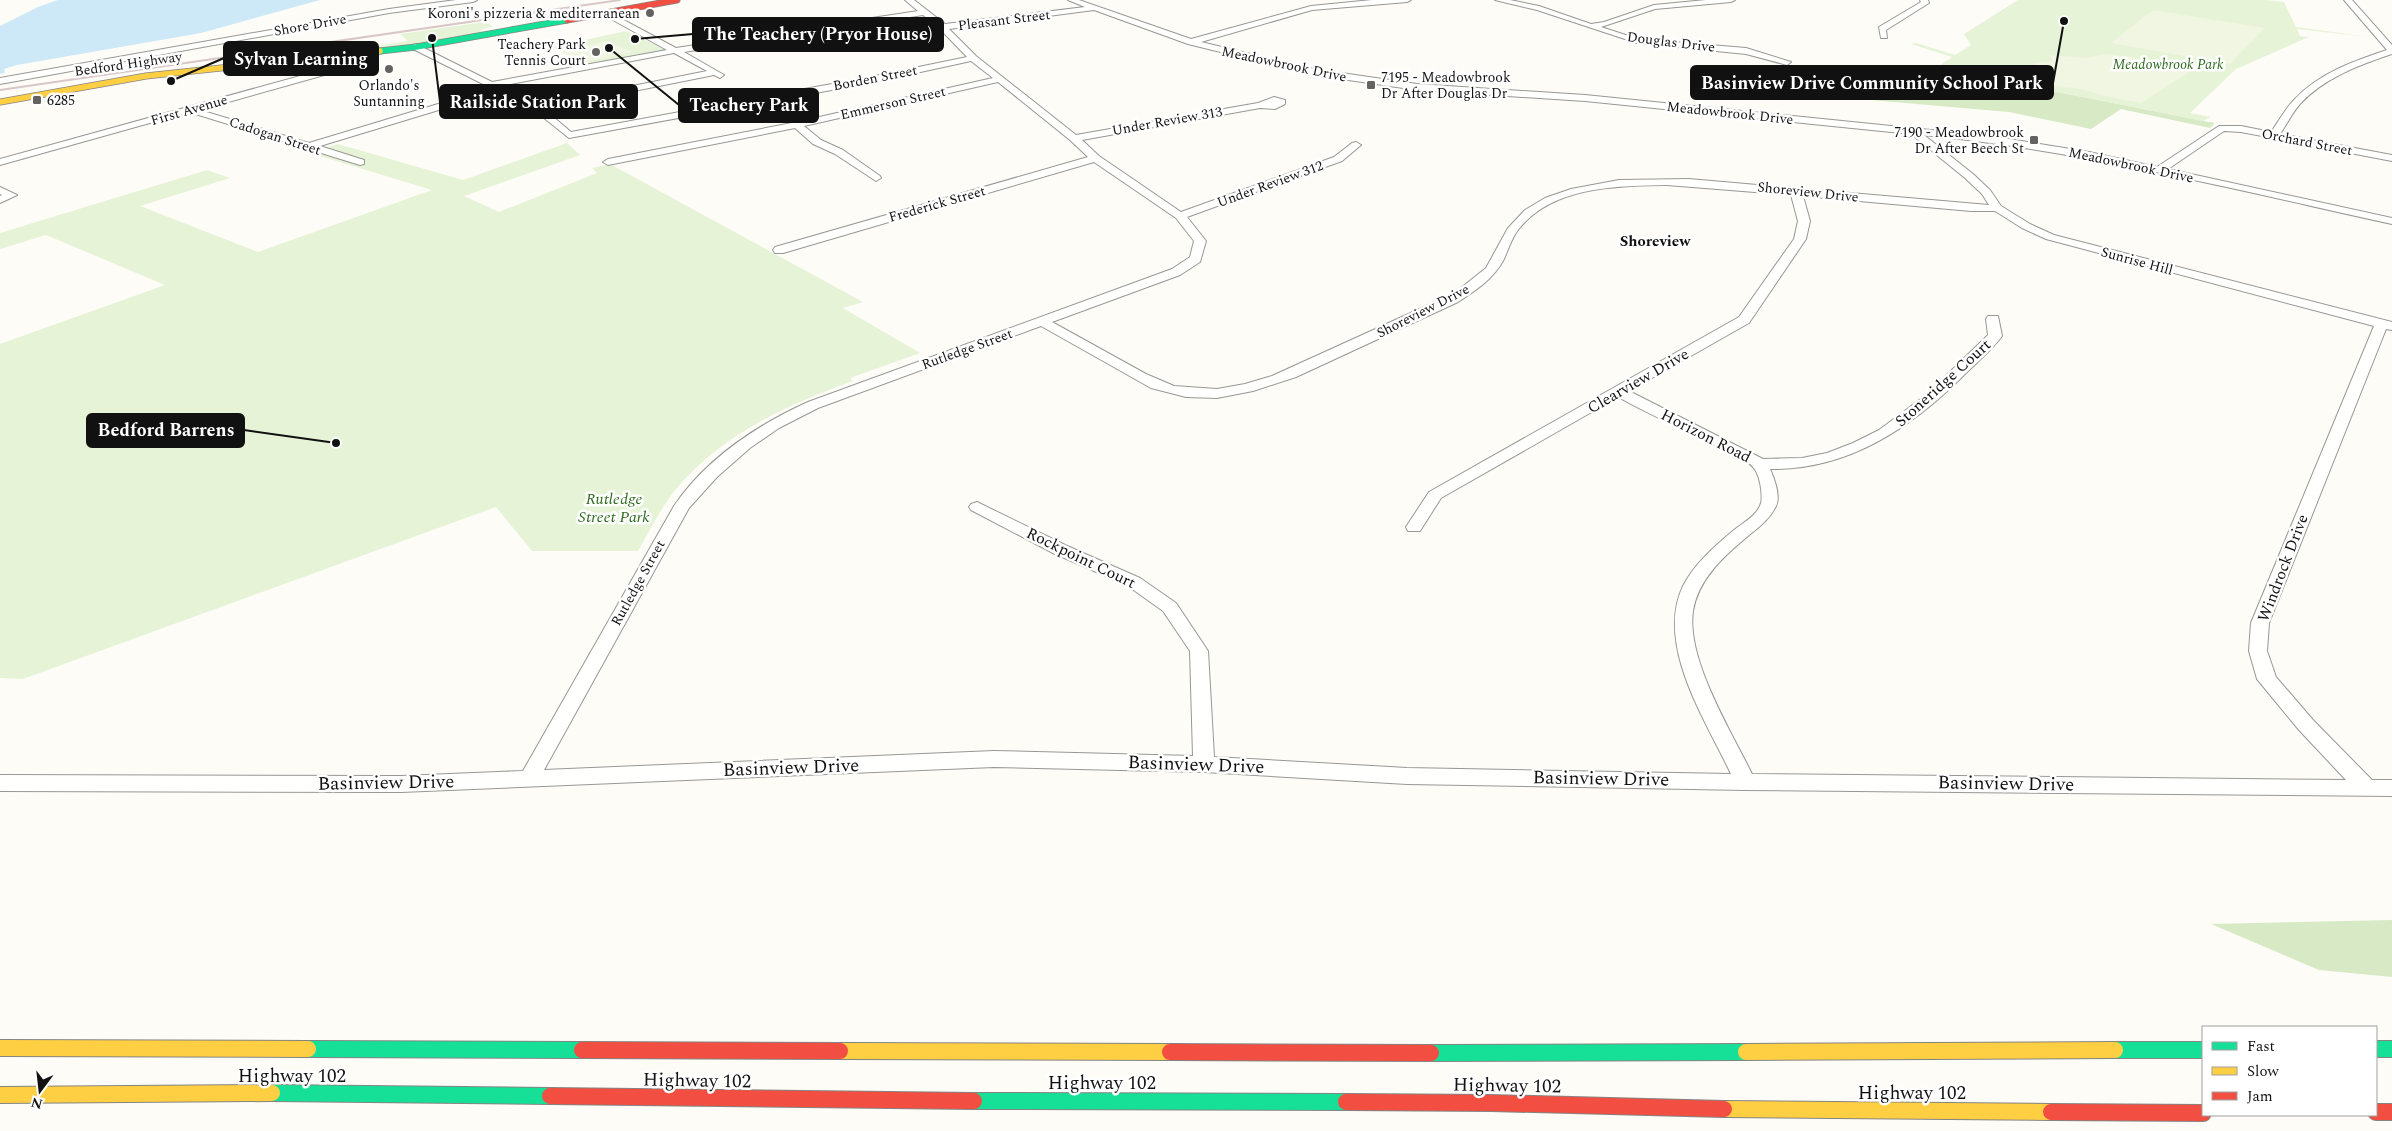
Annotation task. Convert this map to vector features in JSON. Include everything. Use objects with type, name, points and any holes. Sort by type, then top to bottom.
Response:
[{"type":"main road","name":"Bedford Highway","points":[[0,102],[146,76],[416,46],[677,0]]},
{"type":"main road","name":"Highway 102","points":[[0,1048],[1475,1052],[2202,1050]]},
{"type":"main road","points":[[2377,1049],[2392,1049]]},
{"type":"main road","name":"Highway 102","points":[[0,1095],[322,1093],[864,1100],[1491,1102],[1723,1109],[2202,1113]]},
{"type":"main road","points":[[2377,1112],[2392,1112]]},
{"type":"street","name":"Shore Drive","points":[[0,81],[389,11],[473,0]]},
{"type":"street","name":"Rutledge Street","points":[[529,778],[682,506],[702,483],[736,450],[768,427],[814,405],[1176,272],[1196,259],[1200,241],[1180,216],[1095,158],[1074,138],[1001,78],[973,58],[943,27],[909,0]]},
{"type":"street","name":"Meadowbrook Drive","points":[[1072,0],[1191,42],[1314,72],[1400,84],[1568,96],[2029,144],[2159,170],[2392,221]]},
{"type":"street","points":[[1191,42],[1311,8],[1407,0]]},
{"type":"street","name":"Douglas Drive","points":[[1499,0],[1539,8],[1638,41],[1746,51],[1787,62]]},
{"type":"street","points":[[1590,26],[1604,24],[1654,7],[1731,0]]},
{"type":"street","points":[[1884,36],[1882,29],[1925,4],[1924,0]]},
{"type":"street","points":[[2274,135],[2298,101],[2316,85],[2336,72],[2392,50],[2377,37],[2361,13],[2348,0]]},
{"type":"street","name":"Pleasant Street","points":[[943,27],[1095,9]]},
{"type":"street","points":[[416,46],[537,108],[719,74],[678,50],[625,26],[604,12]]},
{"type":"street","points":[[307,147],[494,87],[678,50],[925,12]]},
{"type":"street","name":"First Avenue","points":[[0,162],[357,63],[372,56],[368,52]]},
{"type":"street","name":"Borden Street","points":[[537,108],[569,135],[870,80],[973,58]]},
{"type":"street","name":"Emmerson Street","points":[[608,162],[797,125],[1001,78]]},
{"type":"street","name":"Under Review 313","points":[[1074,138],[1260,105]]},
{"type":"street","name":"Cadogan Street","points":[[191,110],[360,162]]},
{"type":"street","points":[[797,125],[817,142],[839,152],[876,178]]},
{"type":"street","name":"Orchard Street","points":[[2159,170],[2222,128],[2274,135],[2392,158]]},
{"type":"street","name":"Sunrise Hill","points":[[1915,133],[1969,176],[1986,192],[1997,208],[2020,223],[2050,237],[2386,325]]},
{"type":"street","name":"Under Review 312","points":[[1180,216],[1338,159],[1356,144]]},
{"type":"street","name":"Frederick Street","points":[[779,250],[1095,158]]},
{"type":"street","name":"Shoreview Drive","points":[[1043,322],[1145,380],[1172,390],[1205,394],[1232,391],[1266,384],[1453,299],[1475,286],[1488,274],[1513,229],[1526,216],[1556,197],[1598,186],[1651,182],[1727,184],[1971,208],[1997,208]]},
{"type":"street","points":[[0,190],[10,195],[0,200]]},
{"type":"street","name":"Clearview Drive","points":[[1414,526],[1435,495],[1620,392],[1744,320],[1800,239],[1804,221],[1796,191]]},
{"type":"street","name":"Stoneridge Court","points":[[1760,464],[1800,464],[1826,459],[1863,446],[1897,426],[1952,380],[1995,336],[1993,320]]},
{"type":"street","name":"Windrock Drive","points":[[2366,788],[2267,679],[2258,651],[2260,623],[2386,325]]},
{"type":"street","name":"Horizon Road","points":[[1620,392],[1646,407],[1715,439],[1760,464],[1767,480],[1769,504],[1758,520],[1701,570],[1692,586],[1684,612],[1686,651],[1689,660],[1699,686],[1745,782]]},
{"type":"street","name":"Rockpoint Court","points":[[977,507],[1059,549],[1134,582],[1170,607],[1199,651],[1204,764]]},
{"type":"street","name":"Basinview Drive","points":[[0,783],[401,784],[994,759],[1204,764],[1406,776],[1745,782],[2392,788]]},
{"type":"green space","name":"Meadowbrook Park","points":[[2018,0],[2266,0],[2284,2],[2296,27],[2369,37],[2297,29],[2300,36],[2309,37],[2236,69],[2190,113],[2211,117],[2203,121],[1936,68],[1952,57],[1911,44],[1916,43],[1955,55],[1971,45],[1964,34]]},
{"type":"green space","points":[[2153,10],[2265,28],[2230,64],[2111,43]]},
{"type":"green space","points":[[485,22],[493,26],[481,30],[482,34],[396,48],[365,48],[408,41],[400,34]]},
{"type":"green space","points":[[626,31],[666,50],[586,64],[552,47]]},
{"type":"green space","name":"Teachery Park Tennis Court","points":[[608,41],[632,52],[582,63],[559,51]]},
{"type":"green space","points":[[2107,54],[2199,66],[2141,103],[2033,81],[2021,73],[2036,73],[2036,67],[2033,63],[2052,61],[2053,59],[2048,55],[2084,58]]},
{"type":"green space","points":[[1936,68],[2215,123],[2210,128],[2121,109],[2091,129],[2009,112],[1859,99],[1856,91],[1915,85]]},
{"type":"green space","name":"Rutledge Street Park","points":[[567,143],[580,155],[464,196],[499,212],[597,173],[592,168],[610,164],[863,302],[843,308],[920,353],[850,378],[853,381],[780,411],[735,437],[714,452],[676,489],[638,551],[532,551],[496,507],[23,679],[0,678],[0,344],[165,285],[46,235],[0,249],[0,233],[207,170],[230,178],[140,206],[258,252],[432,190],[310,153],[338,144],[463,180]]},
{"type":"green space","points":[[2392,920],[2392,977],[2319,970],[2211,924]]},
{"type":"water","points":[[58,0],[320,0],[201,33],[17,65],[4,69],[5,73],[0,74],[0,26],[38,7]]},
{"type":"railway","points":[[0,90],[620,0]]},
{"type":"traffic: fast","points":[[380,51],[416,47],[567,20]]},
{"type":"traffic: fast","points":[[308,1049],[582,1050]]},
{"type":"traffic: fast","points":[[2377,1049],[2392,1049]]},
{"type":"traffic: fast","points":[[2115,1050],[2202,1050]]},
{"type":"traffic: fast","points":[[1431,1053],[1746,1052]]},
{"type":"traffic: fast","points":[[272,1093],[550,1096]]},
{"type":"traffic: fast","points":[[974,1101],[1346,1102]]},
{"type":"traffic: slow","points":[[0,102],[146,76],[380,51]]},
{"type":"traffic: slow","points":[[0,1048],[308,1049]]},
{"type":"traffic: slow","points":[[1746,1052],[2115,1050]]},
{"type":"traffic: slow","points":[[840,1051],[1170,1052]]},
{"type":"traffic: slow","points":[[0,1095],[272,1093]]},
{"type":"traffic: slow","points":[[1724,1109],[2051,1112]]},
{"type":"traffic: jam","points":[[567,20],[677,0]]},
{"type":"traffic: jam","points":[[582,1050],[840,1051]]},
{"type":"traffic: jam","points":[[1170,1052],[1431,1053]]},
{"type":"traffic: jam","points":[[550,1096],[974,1101]]},
{"type":"traffic: jam","points":[[1346,1102],[1491,1103],[1724,1109]]},
{"type":"traffic: jam","points":[[2051,1112],[2202,1113]]},
{"type":"traffic: jam","points":[[2377,1112],[2392,1112]]},
{"type":"place","name":"Koroni's pizzeria & mediterranean","points":[[650,13]]},
{"type":"place","name":"Basinview Drive Community School Park","points":[[2064,21]]},
{"type":"place","name":"Railside Station Park","points":[[432,38]]},
{"type":"place","name":"The Teachery (Pryor House)","points":[[635,39]]},
{"type":"place","name":"Teachery Park","points":[[609,48]]},
{"type":"place","name":"Teachery Park Tennis Court","points":[[596,52]]},
{"type":"place","name":"Orlando's Suntanning","points":[[389,69]]},
{"type":"place","name":"Sylvan Learning","points":[[171,81]]},
{"type":"place","name":"7195 - Meadowbrook Dr After Douglas Dr","points":[[1371,85]]},
{"type":"place","name":"6285","points":[[37,100]]},
{"type":"place","name":"7190 - Meadowbrook Dr After Beech St","points":[[2034,140]]},
{"type":"place","name":"Bedford Barrens","points":[[336,443]]},
{"type":"district","name":"Shoreview","points":[[1655,241]]}]
